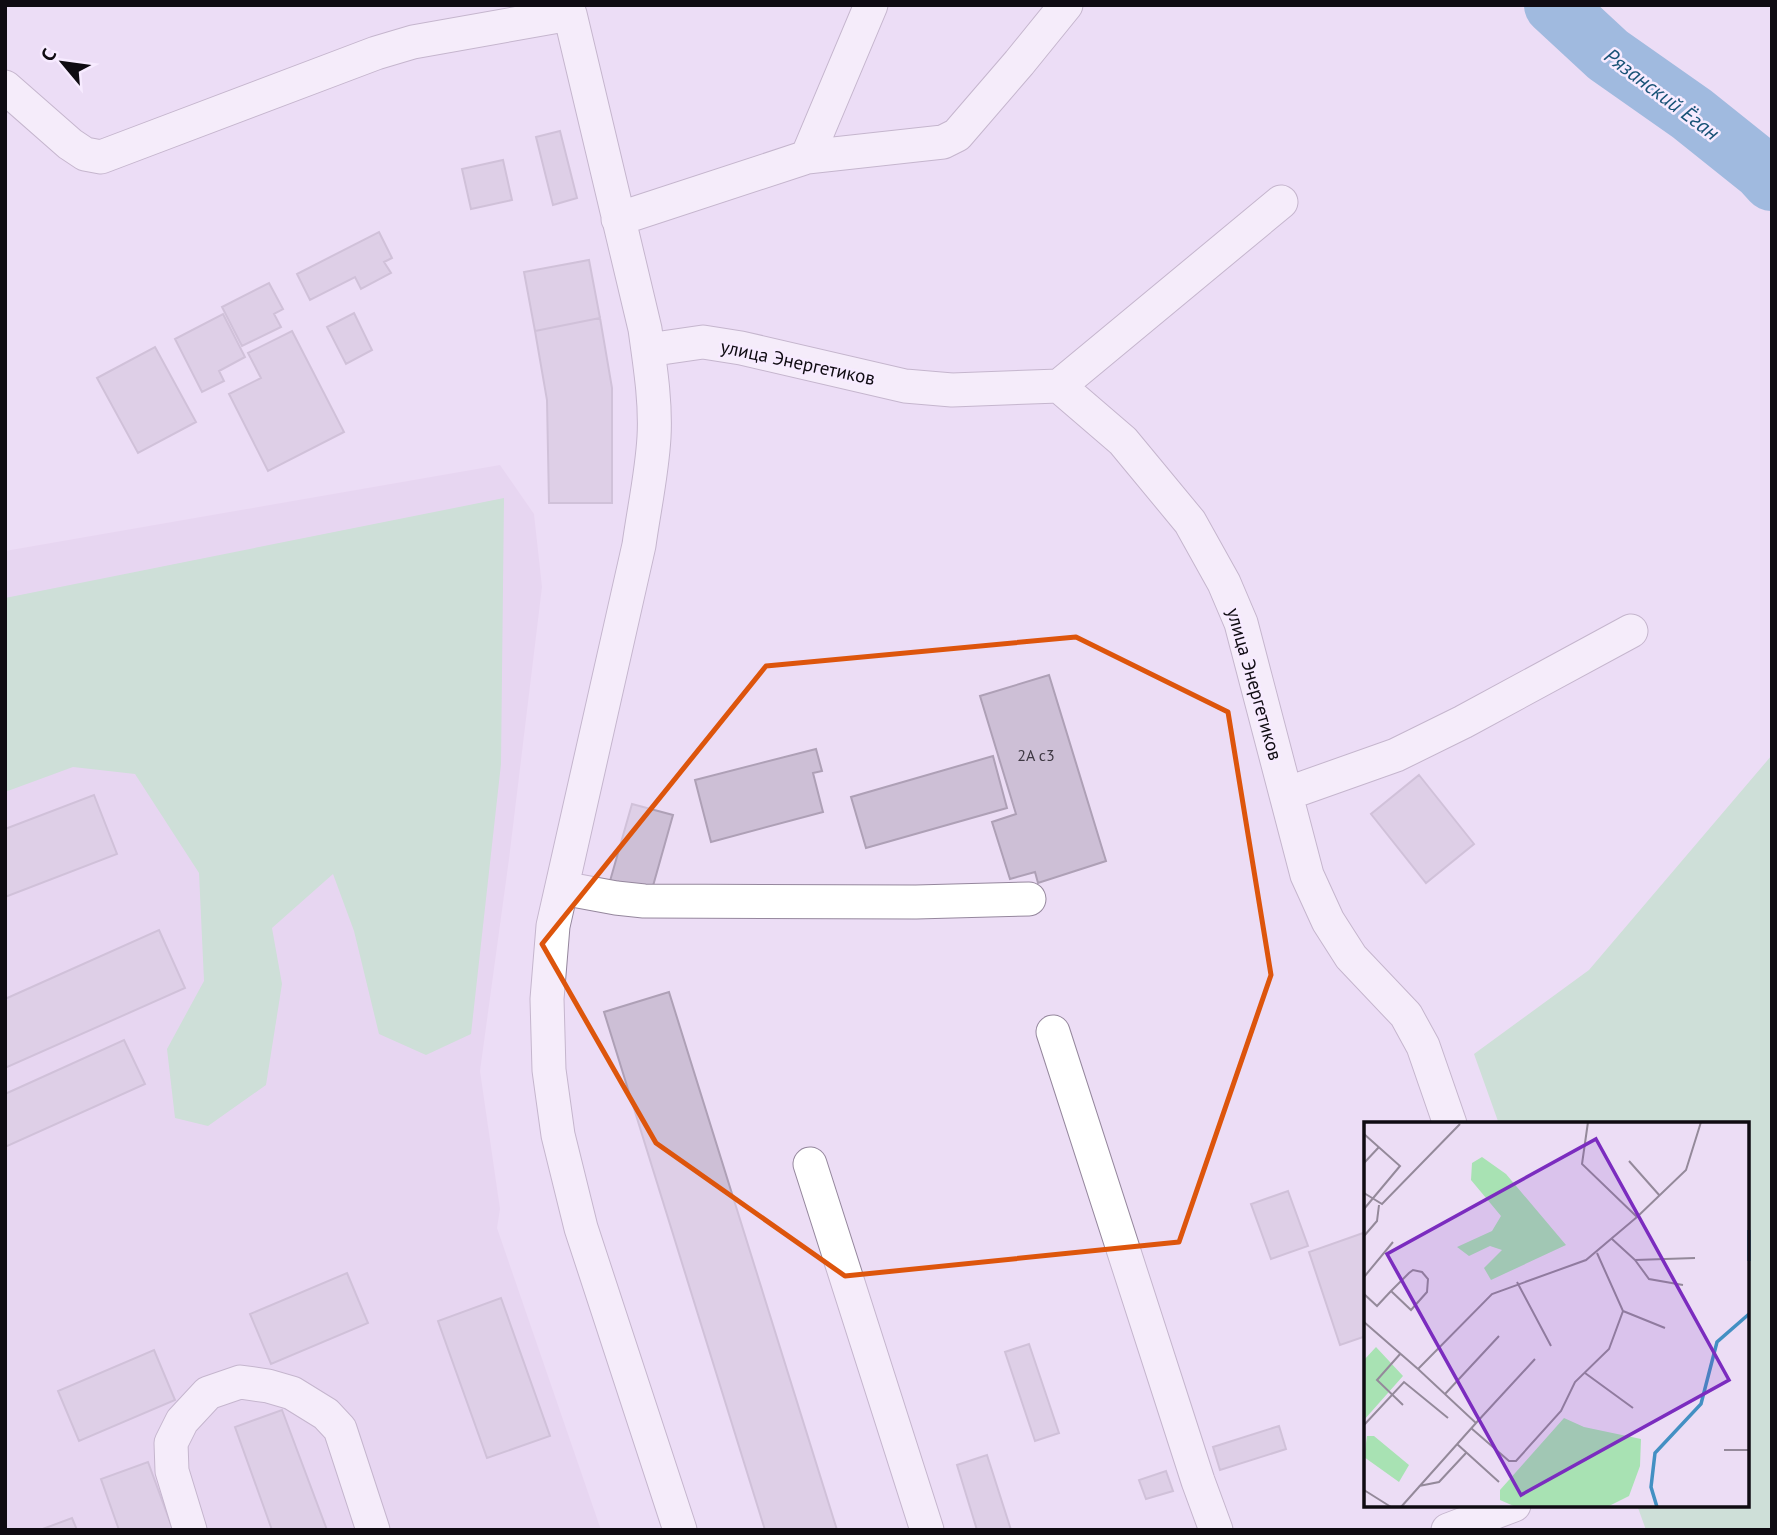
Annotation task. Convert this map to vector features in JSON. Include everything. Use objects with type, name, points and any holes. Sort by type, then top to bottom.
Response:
[{"type":"street","points":[[807,157],[871,5]]},
{"type":"street","points":[[618,219],[807,157],[943,142],[957,135],[1066,5]]},
{"type":"street","points":[[5,87],[70,144],[85,154],[101,158],[376,53],[412,42],[569,10],[645,329],[652,378],[654,435],[636,558],[554,926],[547,999],[549,1070],[558,1135],[581,1228],[680,1530]]},
{"type":"street","points":[[1059,386],[1281,202]]},
{"type":"street","name":"улица Энергетиков","points":[[648,350],[704,342],[905,386],[952,390],[1059,386],[1123,441],[1190,522],[1224,583],[1241,623],[1307,875],[1328,921],[1351,957],[1406,1015],[1423,1046],[1449,1122]]},
{"type":"street","points":[[1286,794],[1396,755],[1631,631]]},
{"type":"street","points":[[562,888],[644,901],[916,902],[1029,899]]},
{"type":"street","points":[[1053,1032],[1216,1530]]},
{"type":"street","points":[[810,1164],[927,1530]]},
{"type":"street","points":[[190,1530],[172,1471],[171,1443],[182,1420],[208,1393],[240,1382],[268,1386],[292,1394],[326,1414],[340,1430],[373,1530]]},
{"type":"street","points":[[1448,1530],[1509,1507]]},
{"type":"highlighted area","points":[[1076,637],[1228,712],[1271,975],[1179,1242],[845,1276],[656,1143],[542,944],[766,666]]},
{"type":"shaded area","points":[[500,465],[534,514],[542,587],[480,1071],[500,1209],[497,1228],[601,1530],[5,1530],[5,551]]},
{"type":"green space","points":[[504,498],[501,764],[471,1034],[426,1055],[379,1034],[354,931],[333,874],[272,928],[282,984],[266,1085],[208,1126],[175,1118],[167,1049],[204,981],[199,873],[135,774],[73,767],[5,792],[5,598]]},
{"type":"green space","points":[[1772,755],[1772,1530],[1646,1530],[1638,1507],[1749,1507],[1749,1122],[1498,1122],[1474,1054],[1589,970]]},
{"type":"building","points":[[560,131],[577,198],[553,205],[536,137]]},
{"type":"building","points":[[503,160],[512,200],[471,209],[462,169]]},
{"type":"building","points":[[379,232],[392,258],[384,262],[391,273],[361,289],[355,277],[310,300],[297,274]]},
{"type":"building","points":[[589,260],[600,318],[535,331],[524,272]]},
{"type":"building","points":[[269,283],[283,309],[274,314],[281,327],[242,346],[222,307]]},
{"type":"building","points":[[354,313],[372,350],[346,364],[327,327]]},
{"type":"building","points":[[223,314],[245,357],[219,371],[224,381],[202,392],[175,339]]},
{"type":"building","points":[[600,318],[612,388],[612,503],[549,503],[547,400],[535,331]]},
{"type":"building","points":[[292,331],[344,432],[268,471],[229,394],[261,378],[248,353]]},
{"type":"building","points":[[155,347],[196,422],[138,453],[97,378]]},
{"type":"building","points":[[1049,675],[1106,861],[1038,883],[1035,872],[1010,879],[992,822],[1016,814],[980,696]]},
{"type":"building","points":[[816,749],[822,771],[813,773],[823,812],[711,842],[695,780]]},
{"type":"building","points":[[993,756],[1007,808],[866,848],[851,797]]},
{"type":"building","points":[[1419,775],[1474,844],[1426,883],[1371,814]]},
{"type":"building","points":[[94,795],[117,854],[5,897],[5,829]]},
{"type":"building","points":[[632,804],[673,815],[651,893],[610,881]]},
{"type":"building","points":[[159,930],[185,988],[5,1068],[5,999]]},
{"type":"building","points":[[669,992],[837,1530],[765,1530],[604,1012]]},
{"type":"building","points":[[124,1040],[145,1084],[5,1147],[5,1094]]},
{"type":"building","points":[[1288,1191],[1308,1246],[1271,1259],[1251,1204]]},
{"type":"building","points":[[1364,1233],[1364,1337],[1340,1345],[1309,1252]]},
{"type":"building","points":[[347,1273],[368,1323],[271,1364],[250,1314]]},
{"type":"building","points":[[501,1298],[550,1436],[487,1458],[438,1321]]},
{"type":"building","points":[[1029,1344],[1059,1433],[1035,1441],[1005,1352]]},
{"type":"building","points":[[154,1350],[175,1400],[79,1441],[58,1391]]},
{"type":"building","points":[[282,1410],[327,1530],[272,1530],[235,1427]]},
{"type":"building","points":[[1279,1426],[1286,1449],[1220,1470],[1213,1447]]},
{"type":"building","points":[[987,1455],[1011,1530],[977,1530],[957,1465]]},
{"type":"building","points":[[148,1462],[173,1530],[119,1530],[101,1479]]},
{"type":"building","points":[[1166,1471],[1173,1491],[1146,1499],[1139,1480]]},
{"type":"building","points":[[72,1518],[77,1530],[40,1530]]},
{"type":"waterway","name":"Рязанский Ёган","points":[[1554,5],[1608,55],[1692,114],[1772,181]]}]
